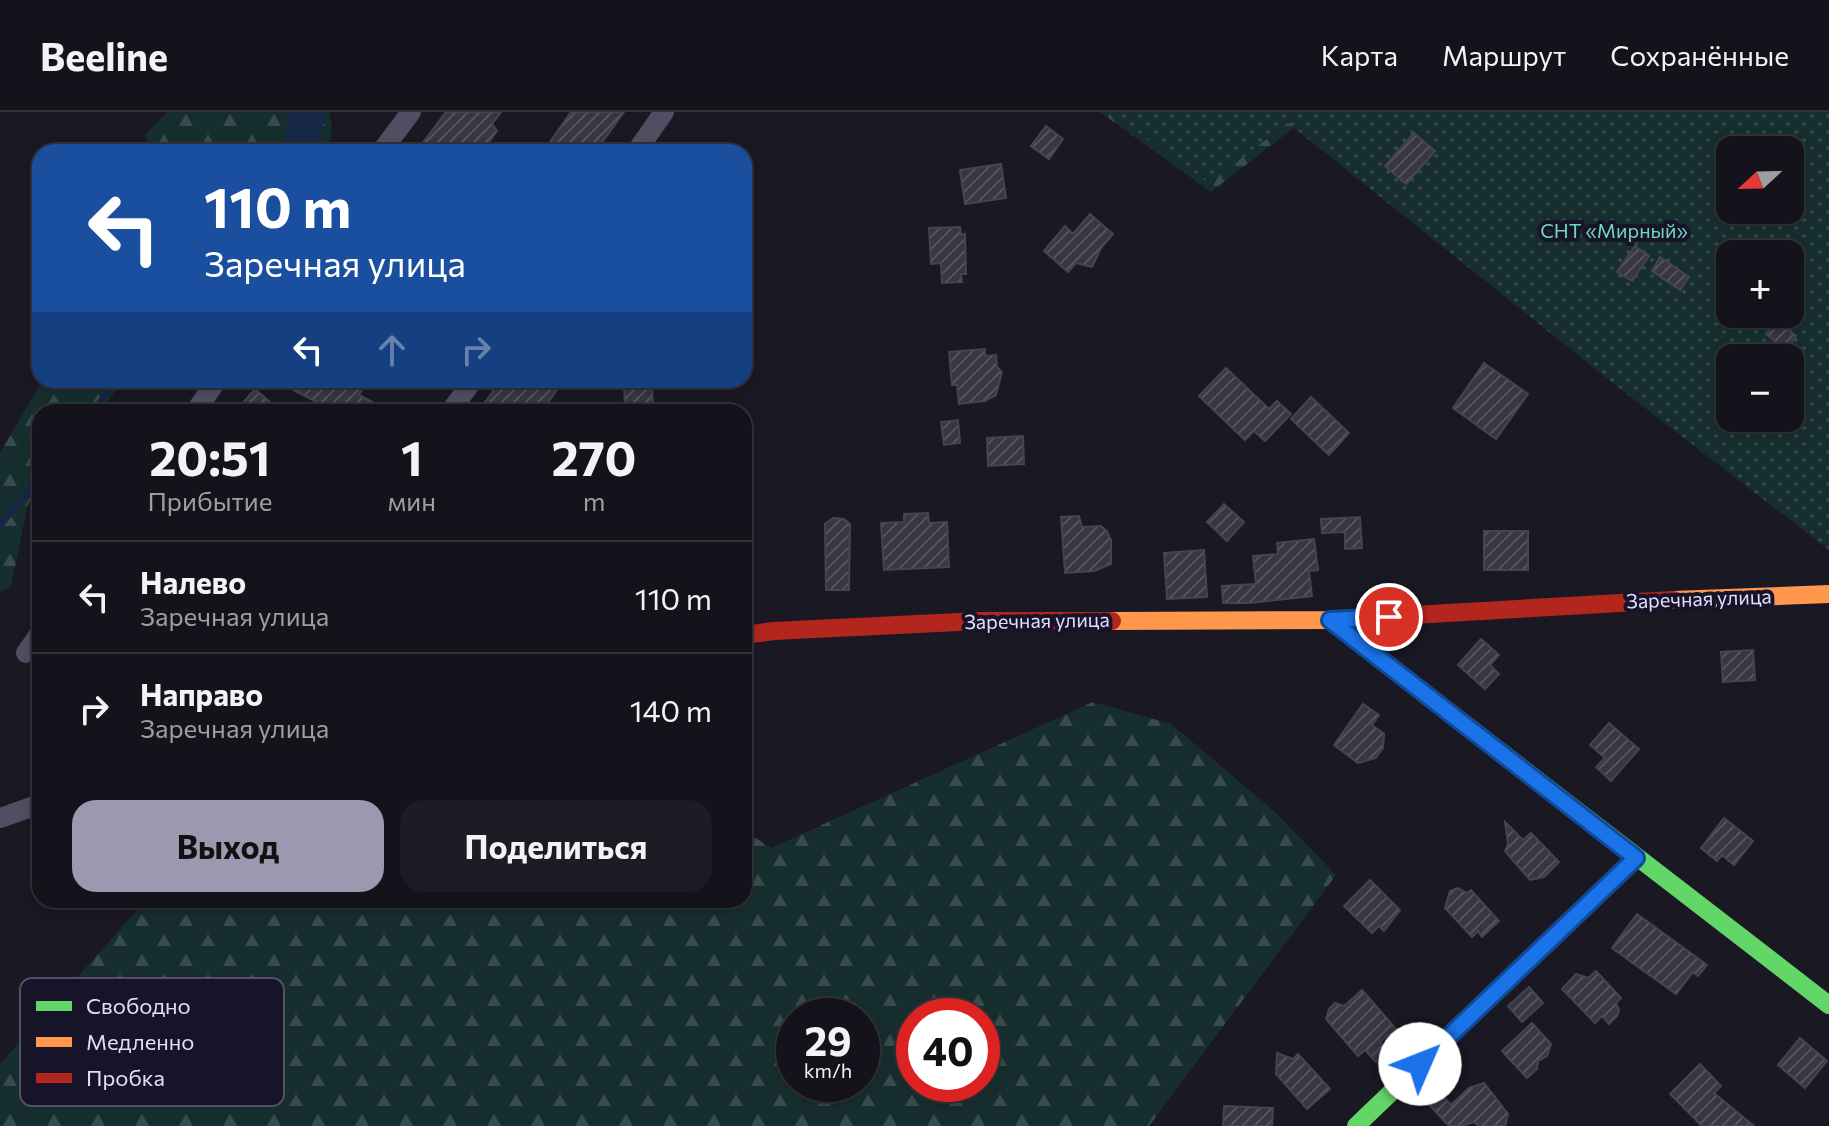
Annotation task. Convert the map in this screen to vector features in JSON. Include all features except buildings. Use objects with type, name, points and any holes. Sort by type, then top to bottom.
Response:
[{"type":"street","points":[[387,144],[411,112]]},
{"type":"street","points":[[642,144],[664,112]]},
{"type":"street","name":"Заречная улица","points":[[752,634],[979,621],[1330,620],[1622,602],[1829,594]]},
{"type":"street","points":[[1330,620],[1829,1005]]},
{"type":"street","points":[[26,653],[32,644]]},
{"type":"street","points":[[0,818],[32,807]]},
{"type":"street","points":[[1356,1126],[1636,858]]},
{"type":"green space","points":[[167,112],[329,112],[332,125],[329,144],[147,144],[146,134]]},
{"type":"green space","points":[[1100,112],[1314,112],[1211,192]]},
{"type":"green space","name":"СНТ «Мирный»","points":[[1110,112],[1829,112],[1829,550],[1614,384],[1288,123],[1209,183]]},
{"type":"green space","points":[[38,388],[118,388],[105,404],[32,404],[32,499],[28,504],[11,586],[0,593],[0,453]]},
{"type":"green space","points":[[1093,702],[1171,724],[1274,811],[1336,875],[1149,1126],[0,1126],[0,1064],[20,1042],[20,1106],[284,1106],[284,978],[77,978],[139,908],[752,908],[752,835],[771,848]]},
{"type":"waterway","points":[[291,112],[302,138],[297,144]]},
{"type":"waterway","points":[[302,138],[309,112]]},
{"type":"waterway","points":[[98,404],[111,388]]},
{"type":"waterway","points":[[0,526],[32,487]]},
{"type":"traffic: fast","points":[[1330,620],[1829,1005]]},
{"type":"traffic: fast","points":[[1356,1126],[1636,858]]},
{"type":"traffic: slow","points":[[1673,600],[1829,594]]},
{"type":"traffic: slow","points":[[1112,621],[1330,620],[1395,616]]},
{"type":"traffic: jam","points":[[1395,616],[1673,600]]},
{"type":"traffic: jam","points":[[752,634],[979,621],[1112,621]]},
{"type":"route","points":[[1389,617],[1330,620],[1636,858],[1420,1064]]}]
